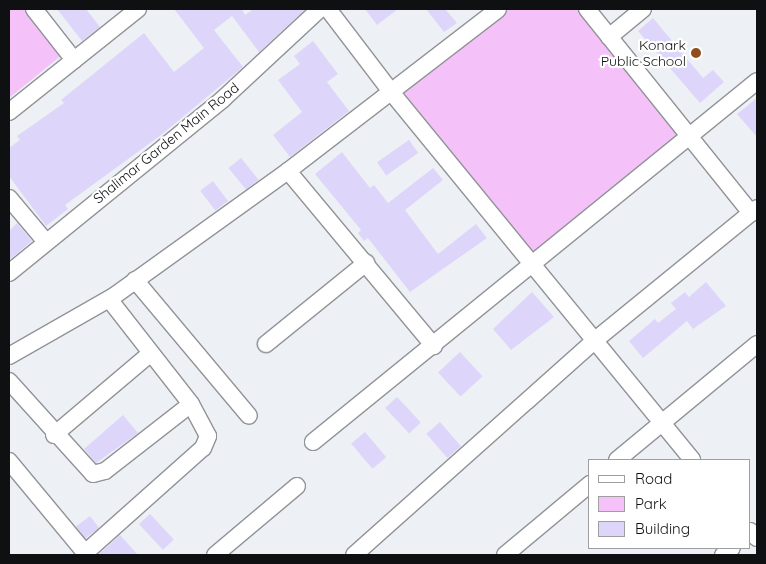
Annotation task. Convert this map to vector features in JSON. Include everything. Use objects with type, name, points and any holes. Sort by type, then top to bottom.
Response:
[{"type":"street","points":[[34,9],[74,60]]},
{"type":"street","points":[[9,112],[138,9]]},
{"type":"street","name":"Shalimar Garden Main Road","points":[[9,273],[222,99],[320,9]]},
{"type":"street","points":[[328,9],[392,93],[691,459]]},
{"type":"street","points":[[9,356],[109,299],[288,171],[392,93],[498,9]]},
{"type":"street","points":[[354,555],[594,341],[754,211],[689,137],[586,9]]},
{"type":"street","points":[[609,37],[643,9]]},
{"type":"street","points":[[313,442],[434,346],[757,81]]},
{"type":"street","points":[[288,171],[434,346]]},
{"type":"street","points":[[9,198],[46,242]]},
{"type":"street","points":[[266,344],[366,263]]},
{"type":"street","points":[[135,280],[249,416]]},
{"type":"street","points":[[9,461],[86,554],[203,448],[208,436],[191,404],[150,354],[109,299]]},
{"type":"street","points":[[618,459],[757,344]]},
{"type":"street","points":[[54,435],[150,354]]},
{"type":"street","points":[[9,381],[87,472],[98,473],[191,404]]},
{"type":"street","points":[[215,555],[297,486]]},
{"type":"street","points":[[505,555],[588,486]]},
{"type":"green space","points":[[9,9],[25,9],[62,55],[9,98]]},
{"type":"green space","points":[[498,9],[587,9],[689,137],[532,266],[392,93]]},
{"type":"building","points":[[57,9],[86,9],[100,27],[82,41]]},
{"type":"building","points":[[174,9],[242,9],[245,15],[253,9],[306,9],[259,52],[232,16],[214,30],[243,67],[161,135],[65,205],[68,209],[46,226],[9,176],[9,148],[20,140],[17,136],[64,103],[61,100],[144,33],[174,72],[204,48]]},
{"type":"building","points":[[365,9],[398,9],[377,25]]},
{"type":"building","points":[[426,9],[445,9],[457,23],[444,32]]},
{"type":"building","points":[[653,18],[703,78],[713,70],[724,82],[700,103],[638,31]]},
{"type":"building","points":[[313,41],[338,74],[327,82],[349,111],[290,157],[273,135],[302,112],[278,80],[300,64],[294,56]]},
{"type":"building","points":[[757,98],[757,137],[737,114]]},
{"type":"building","points":[[409,140],[418,153],[386,175],[377,162]]},
{"type":"building","points":[[342,152],[370,188],[374,185],[388,203],[433,168],[443,180],[405,210],[438,254],[476,224],[487,238],[410,292],[368,238],[364,241],[358,233],[361,230],[315,174]]},
{"type":"building","points":[[241,158],[259,180],[246,190],[229,168]]},
{"type":"building","points":[[213,181],[228,201],[215,211],[200,191]]},
{"type":"building","points":[[17,223],[32,241],[9,260],[9,231]]},
{"type":"building","points":[[706,282],[726,306],[693,329],[687,321],[643,358],[629,341],[655,319],[658,323],[676,309],[671,303],[685,292],[689,297]]},
{"type":"building","points":[[532,292],[554,317],[511,350],[493,329]]},
{"type":"building","points":[[460,352],[483,376],[461,397],[438,372]]},
{"type":"building","points":[[397,397],[421,423],[409,434],[385,408]]},
{"type":"building","points":[[123,415],[138,433],[96,463],[84,449]]},
{"type":"building","points":[[440,422],[461,446],[447,458],[426,434]]},
{"type":"building","points":[[365,432],[386,457],[372,469],[351,444]]},
{"type":"building","points":[[150,514],[174,540],[163,550],[139,524]]},
{"type":"building","points":[[90,516],[99,528],[85,539],[76,527]]},
{"type":"building","points":[[120,535],[138,555],[98,555]]},
{"type":"place","name":"Konark Public School","points":[[696,53]]}]
